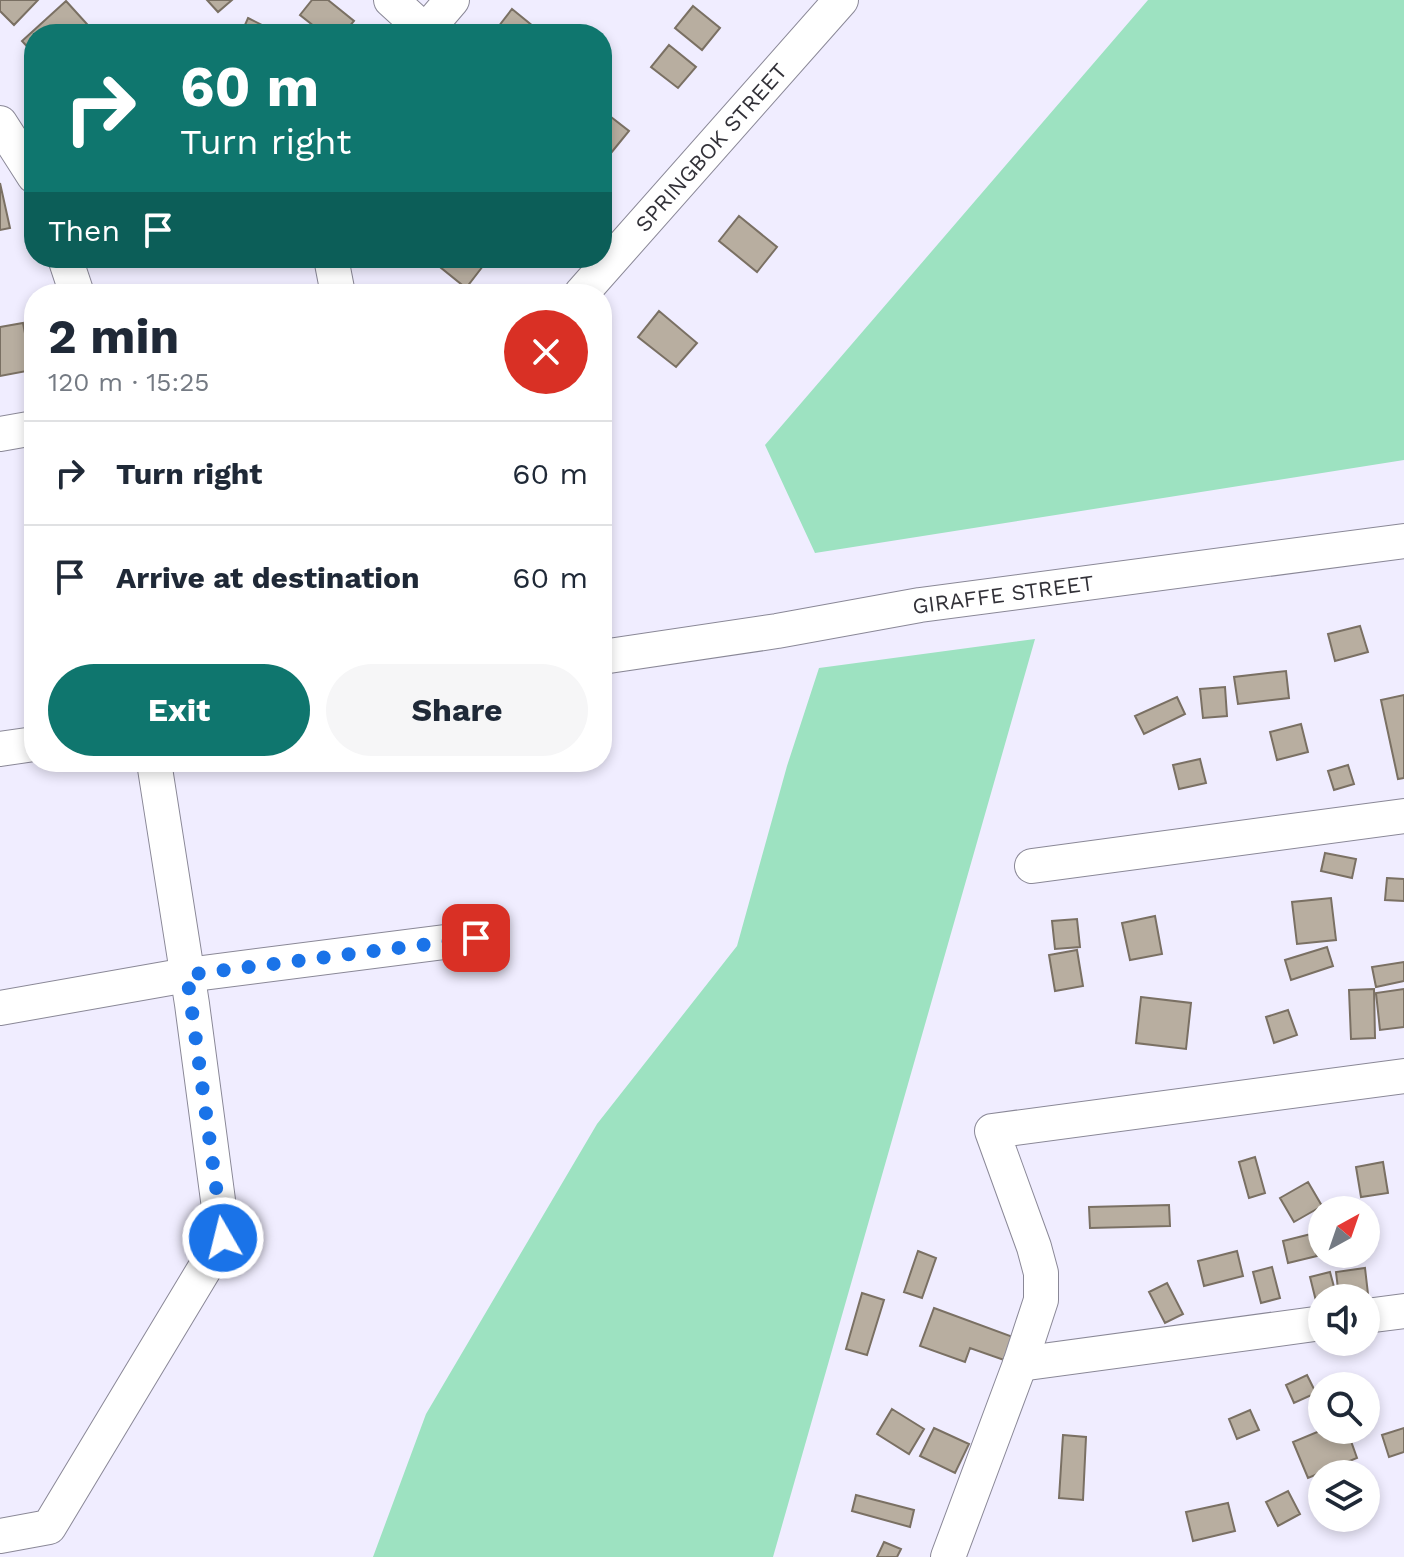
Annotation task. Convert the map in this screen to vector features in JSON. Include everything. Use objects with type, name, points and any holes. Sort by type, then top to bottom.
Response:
[{"type":"street","points":[[391,0],[415,24]]},
{"type":"street","points":[[432,24],[452,0]]},
{"type":"street","name":"SPRINGBOK STREET","points":[[612,259],[841,0]]},
{"type":"street","points":[[0,123],[24,160]]},
{"type":"street","name":"SPRINGBOK STREET","points":[[590,284],[604,268]]},
{"type":"street","points":[[0,434],[24,430]]},
{"type":"street","name":"GIRAFFE STREET","points":[[612,656],[777,631],[920,605],[1404,541]]},
{"type":"street","points":[[0,749],[24,745]]},
{"type":"street","points":[[0,1536],[49,1527],[223,1238],[156,772]]},
{"type":"street","points":[[1032,866],[1404,816]]},
{"type":"street","points":[[0,1008],[187,975],[476,938]]},
{"type":"street","points":[[948,1557],[1041,1300],[1041,1273],[1034,1247],[992,1131],[1404,1076]]},
{"type":"street","points":[[1380,1314],[1404,1311]]},
{"type":"street","points":[[1020,1364],[1308,1325]]},
{"type":"green space","points":[[1148,0],[1404,0],[1404,460],[815,553],[765,445]]},
{"type":"green space","points":[[1035,639],[773,1557],[373,1557],[426,1414],[597,1124],[737,946],[787,766],[819,668]]},
{"type":"building","points":[[0,0],[38,0],[14,25],[0,11]]},
{"type":"building","points":[[207,0],[232,0],[218,12]]},
{"type":"building","points":[[312,0],[328,0],[354,21],[351,24],[311,24],[300,15]]},
{"type":"building","points":[[66,1],[87,24],[41,24]]},
{"type":"building","points":[[693,6],[720,28],[702,50],[675,28]]},
{"type":"building","points":[[512,9],[530,24],[500,24]]},
{"type":"building","points":[[248,18],[260,24],[245,24]]},
{"type":"building","points":[[669,45],[696,67],[678,88],[651,67]]},
{"type":"building","points":[[612,118],[629,131],[612,152]]},
{"type":"building","points":[[0,183],[10,228],[0,230]]},
{"type":"building","points":[[739,216],[777,247],[757,272],[719,241]]},
{"type":"building","points":[[441,268],[481,268],[469,284],[461,284]]},
{"type":"building","points":[[659,311],[697,343],[676,367],[638,337]]},
{"type":"building","points":[[23,323],[24,372],[0,376],[0,327]]},
{"type":"building","points":[[1360,626],[1368,652],[1335,661],[1328,634]]},
{"type":"building","points":[[1286,671],[1289,698],[1238,704],[1234,677]]},
{"type":"building","points":[[1225,687],[1227,716],[1203,718],[1200,689]]},
{"type":"building","points":[[1404,695],[1404,778],[1398,779],[1381,700]]},
{"type":"building","points":[[1177,697],[1185,714],[1144,734],[1135,716]]},
{"type":"building","points":[[1301,724],[1308,752],[1277,760],[1270,732]]},
{"type":"building","points":[[1200,759],[1206,783],[1179,789],[1173,765]]},
{"type":"building","points":[[1348,765],[1354,784],[1334,790],[1328,771]]},
{"type":"building","points":[[1325,853],[1356,859],[1352,878],[1321,871]]},
{"type":"building","points":[[1387,878],[1404,879],[1404,901],[1385,900]]},
{"type":"building","points":[[1331,898],[1336,940],[1297,944],[1292,902]]},
{"type":"building","points":[[1155,916],[1162,954],[1130,960],[1122,923]]},
{"type":"building","points":[[1077,919],[1080,947],[1055,949],[1052,921]]},
{"type":"building","points":[[1327,947],[1333,966],[1291,980],[1285,960]]},
{"type":"building","points":[[1077,950],[1083,986],[1055,991],[1049,955]]},
{"type":"building","points":[[1404,962],[1404,981],[1376,987],[1372,967]]},
{"type":"building","points":[[1374,989],[1375,1038],[1351,1039],[1349,990]]},
{"type":"building","points":[[1404,989],[1404,1027],[1380,1030],[1376,993]]},
{"type":"building","points":[[1141,997],[1191,1003],[1186,1049],[1136,1043]]},
{"type":"building","points":[[1288,1010],[1297,1035],[1274,1043],[1266,1017]]},
{"type":"building","points":[[1255,1157],[1265,1193],[1249,1198],[1239,1162]]},
{"type":"building","points":[[1383,1162],[1388,1193],[1361,1196],[1356,1167]]},
{"type":"building","points":[[1308,1182],[1316,1196],[1308,1196],[1308,1214],[1294,1222],[1280,1198]]},
{"type":"building","points":[[1169,1205],[1170,1226],[1090,1228],[1089,1207]]},
{"type":"building","points":[[1308,1235],[1308,1258],[1288,1263],[1283,1241]]},
{"type":"building","points":[[918,1251],[936,1258],[922,1298],[904,1292]]},
{"type":"building","points":[[1237,1251],[1243,1276],[1204,1286],[1198,1261]]},
{"type":"building","points":[[1272,1267],[1280,1298],[1261,1303],[1253,1272]]},
{"type":"building","points":[[1365,1268],[1367,1284],[1337,1284],[1336,1272]]},
{"type":"building","points":[[1330,1272],[1333,1284],[1312,1284],[1310,1277]]},
{"type":"building","points":[[1167,1283],[1183,1314],[1165,1323],[1149,1292]]},
{"type":"building","points":[[862,1293],[884,1300],[867,1355],[846,1349]]},
{"type":"building","points":[[934,1308],[1013,1337],[1004,1360],[970,1348],[965,1362],[920,1346]]},
{"type":"building","points":[[1307,1375],[1308,1397],[1294,1403],[1286,1385]]},
{"type":"building","points":[[892,1409],[924,1429],[909,1454],[877,1434]]},
{"type":"building","points":[[1250,1410],[1259,1430],[1237,1439],[1229,1419]]},
{"type":"building","points":[[934,1428],[969,1444],[955,1473],[920,1456]]},
{"type":"building","points":[[1404,1428],[1404,1452],[1389,1457],[1382,1435]]},
{"type":"building","points":[[1063,1435],[1086,1437],[1083,1500],[1059,1498]]},
{"type":"building","points":[[1308,1436],[1308,1444],[1352,1444],[1357,1458],[1308,1460],[1308,1478],[1293,1442]]},
{"type":"building","points":[[1288,1491],[1300,1514],[1278,1526],[1266,1502]]},
{"type":"building","points":[[856,1495],[914,1510],[910,1527],[852,1511]]},
{"type":"building","points":[[1228,1503],[1235,1531],[1193,1541],[1186,1512]]},
{"type":"building","points":[[884,1542],[901,1549],[897,1557],[877,1557]]},
{"type":"route","points":[[223,1238],[187,975],[476,938]]}]
